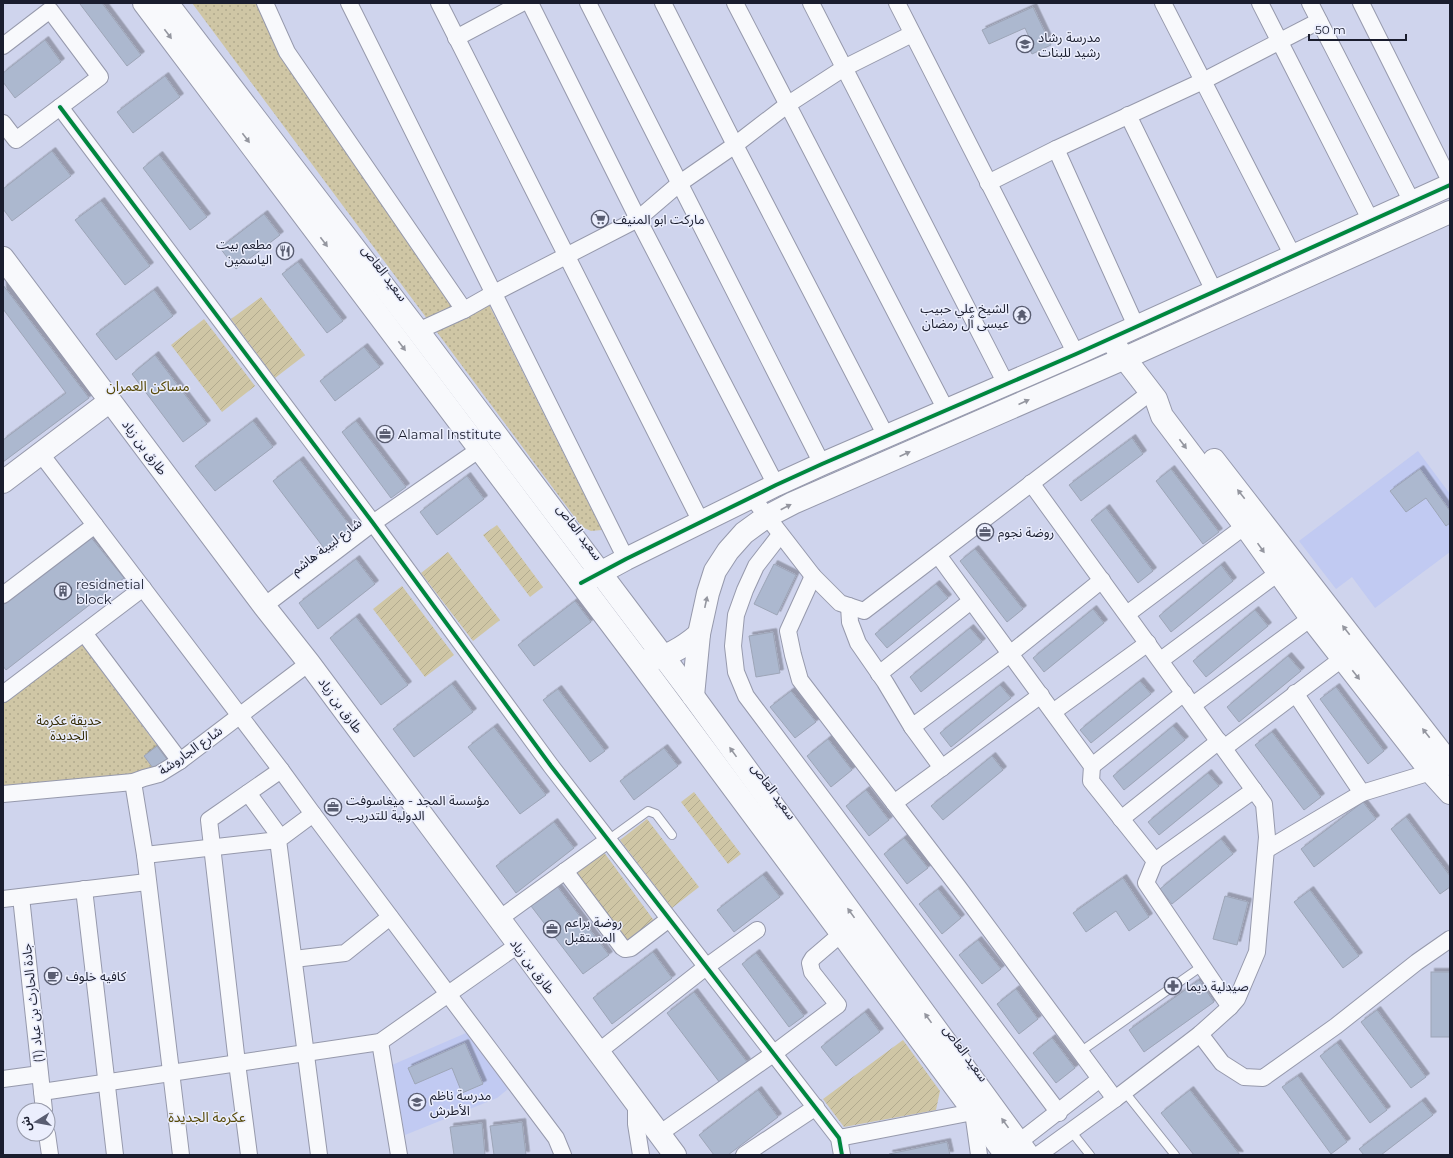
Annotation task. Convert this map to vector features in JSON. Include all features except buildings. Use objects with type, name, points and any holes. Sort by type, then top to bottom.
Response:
[{"type":"main road","points":[[144,3],[480,449],[590,578],[639,662],[973,1112],[1017,1151]]},
{"type":"main road","name":"سعيد العاص","points":[[166,3],[418,331],[590,578],[663,657],[693,696],[1017,1151]]},
{"type":"main road","points":[[590,578],[776,485],[1076,354],[1450,185]]},
{"type":"main road","points":[[693,696],[699,634],[708,593],[715,571],[728,551],[740,538],[766,517],[793,503],[1125,358],[1450,212]]},
{"type":"main road","name":"طارق بن زياد","points":[[3,258],[264,606],[309,663],[675,1155]]},
{"type":"main road","points":[[1110,338],[1153,395],[1162,416],[1312,618],[1343,658],[1440,768]]},
{"type":"main road","points":[[1153,395],[1174,408],[1440,768],[1450,794]]},
{"type":"main road","points":[[3,482],[110,401]]},
{"type":"main road","points":[[639,662],[663,657],[675,652],[687,645],[699,634]]},
{"type":"street","points":[[265,3],[287,52],[464,310]]},
{"type":"street","points":[[349,3],[626,559]]},
{"type":"street","points":[[439,3],[701,522]]},
{"type":"street","points":[[456,38],[522,3]]},
{"type":"street","points":[[530,3],[638,219],[776,485]]},
{"type":"street","points":[[588,3],[822,464]]},
{"type":"street","points":[[663,3],[886,436]]},
{"type":"street","points":[[734,3],[946,410]]},
{"type":"street","points":[[810,3],[1006,384]]},
{"type":"street","points":[[897,3],[1076,354]]},
{"type":"street","points":[[1163,3],[1293,256]]},
{"type":"street","points":[[1260,3],[1371,220]]},
{"type":"street","points":[[1361,3],[1450,181]]},
{"type":"street","points":[[988,183],[1056,149],[1203,81],[1279,40],[1317,9],[1412,202]]},
{"type":"street","points":[[3,123],[16,140],[100,77],[50,10],[4,42]]},
{"type":"street","points":[[418,331],[464,310],[638,219],[680,183],[735,145],[787,105],[844,68],[912,34]]},
{"type":"street","points":[[60,108],[373,523],[551,766],[706,968],[816,1107],[839,1138],[842,1155]]},
{"type":"street","points":[[1128,115],[1214,291]]},
{"type":"street","points":[[1056,149],[1136,326]]},
{"type":"street","points":[[752,497],[813,576],[840,603],[864,611],[1031,483],[1153,395]]},
{"type":"street","name":"شارع لبيبة هاشم","points":[[264,606],[373,523],[480,449]]},
{"type":"street","points":[[41,454],[282,770],[312,814],[556,1138],[563,1155]]},
{"type":"street","points":[[1031,483],[1161,660],[1264,804],[1267,837],[1257,952],[1237,999],[1200,1034],[1038,1155]]},
{"type":"street","points":[[3,595],[95,524]]},
{"type":"street","points":[[1127,614],[1245,526]]},
{"type":"street","points":[[780,535],[756,566],[745,590],[736,616],[733,646],[736,672],[746,696],[1059,1113]]},
{"type":"street","points":[[938,555],[1092,766],[1092,781],[1154,861]]},
{"type":"street","points":[[1161,660],[1278,573]]},
{"type":"street","points":[[813,576],[788,631],[800,680],[960,888],[1100,1079],[1120,1095]]},
{"type":"street","points":[[912,728],[1010,654],[1102,580]]},
{"type":"street","points":[[5,689],[84,633],[143,588]]},
{"type":"street","points":[[879,674],[971,600]]},
{"type":"street","points":[[849,606],[850,622],[858,644],[879,674],[912,728],[942,768]]},
{"type":"street","points":[[1092,766],[1189,699],[1312,618]]},
{"type":"street","points":[[84,633],[180,761]]},
{"type":"street","points":[[1053,712],[1148,643]]},
{"type":"street","points":[[1121,819],[1343,658]]},
{"type":"street","name":"شارع الجاروشة","points":[[3,794],[133,782],[159,774],[180,761],[309,663]]},
{"type":"street","points":[[1295,693],[1362,793]]},
{"type":"street","points":[[894,803],[1041,695]]},
{"type":"street","points":[[1266,850],[1362,793],[1440,768]]},
{"type":"street","points":[[249,1155],[209,820],[282,770]]},
{"type":"street","points":[[133,782],[145,855],[147,882],[181,1155]]},
{"type":"street","points":[[1230,1007],[1146,883],[1154,861],[1254,790]]},
{"type":"street","points":[[248,793],[278,834],[319,1155]]},
{"type":"street","points":[[145,855],[278,840],[312,814]]},
{"type":"street","points":[[499,919],[608,840]]},
{"type":"street","points":[[565,871],[622,947],[626,949],[631,948],[669,919]]},
{"type":"street","points":[[3,899],[147,882]]},
{"type":"street","points":[[84,889],[115,1155]]},
{"type":"street","name":"جادة الحارث بن عباد (1)","points":[[21,897],[43,1102]]},
{"type":"street","points":[[294,959],[345,953],[390,917]]},
{"type":"street","points":[[598,1052],[757,930]]},
{"type":"street","points":[[659,1134],[773,1054],[838,1005],[812,972],[810,963],[813,958],[841,934]]},
{"type":"street","points":[[1200,1034],[1222,1063],[1244,1077],[1263,1078],[1336,1026],[1416,962],[1450,939]]},
{"type":"street","points":[[42,1092],[380,1042],[518,945]]},
{"type":"street","points":[[380,1042],[399,1155]]},
{"type":"street","points":[[3,1079],[40,1074]]},
{"type":"street","points":[[1017,1151],[1100,1079]]},
{"type":"street","points":[[636,1104],[636,1124],[641,1155]]},
{"type":"street","points":[[744,1155],[816,1107]]},
{"type":"street","points":[[839,1138],[973,1112],[979,1155]]},
{"type":"street","points":[[48,1142],[50,1155]]},
{"type":"lane","points":[[608,840],[648,810],[656,814],[672,835]]},
{"type":"lane","points":[[1080,1052],[1202,966]]},
{"type":"lane","points":[[1120,1095],[1175,1155]]},
{"type":"lane","points":[[1071,1131],[1090,1155]]},
{"type":"shaded area","points":[[1418,451],[1450,494],[1450,552],[1375,608],[1352,577],[1336,589],[1299,541]]},
{"type":"shaded area","points":[[466,1033],[508,1089],[497,1098],[405,1135],[392,1065]]},
{"type":"green space","points":[[192,3],[256,3],[283,56],[465,316],[488,303],[602,530],[591,531],[582,527]]},
{"type":"green space","points":[[261,297],[305,355],[275,378],[231,319]]},
{"type":"green space","points":[[204,319],[255,386],[222,412],[171,345]]},
{"type":"green space","points":[[497,525],[543,587],[530,597],[483,535]]},
{"type":"green space","points":[[448,552],[500,620],[473,641],[421,573]]},
{"type":"green space","points":[[402,586],[454,655],[425,677],[373,609]]},
{"type":"green space","name":"حديقة عكرمة الجديدة","points":[[81,643],[170,763],[159,774],[3,794],[3,702]]},
{"type":"green space","points":[[694,792],[741,854],[728,864],[681,802]]},
{"type":"green space","points":[[647,819],[699,887],[672,908],[620,840]]},
{"type":"green space","points":[[603,851],[655,922],[627,942],[575,872]]},
{"type":"green space","points":[[903,1040],[940,1091],[936,1110],[844,1127],[823,1099]]},
{"type":"cycle path","points":[[60,107],[373,523],[551,766],[839,1138],[842,1155]]},
{"type":"cycle path","points":[[581,583],[626,559],[776,485],[1076,354],[1450,185]]},
{"type":"place","name":"مدرسة رشاد رشيد للبنات","points":[[1025,44]]},
{"type":"place","name":"ماركت ابو المنيف","points":[[600,219]]},
{"type":"place","name":"مطعم بيت الياسمين","points":[[285,251]]},
{"type":"place","name":"الشيخ علي حبيب عيسى ٱل رمضان","points":[[1022,315]]},
{"type":"place","name":"Alamal Institute","points":[[385,434]]},
{"type":"place","name":"روضة نجوم","points":[[985,532]]},
{"type":"place","name":"residnetial block","points":[[63,591]]},
{"type":"place","name":"مؤسسة المجد - ميغاسوفت الدولية للتدريب","points":[[333,807]]},
{"type":"place","name":"روضة براعم المستقبل","points":[[552,929]]},
{"type":"place","name":"كافيه خلوف","points":[[53,976]]},
{"type":"place","name":"صيدلية ديما","points":[[1173,986]]},
{"type":"place","name":"مدرسة ناظم الأطرش","points":[[417,1102]]},
{"type":"district","name":"مساكن العمران","points":[[148,386]]},
{"type":"district","name":"عكرمة الجديدة","points":[[207,1117]]}]
